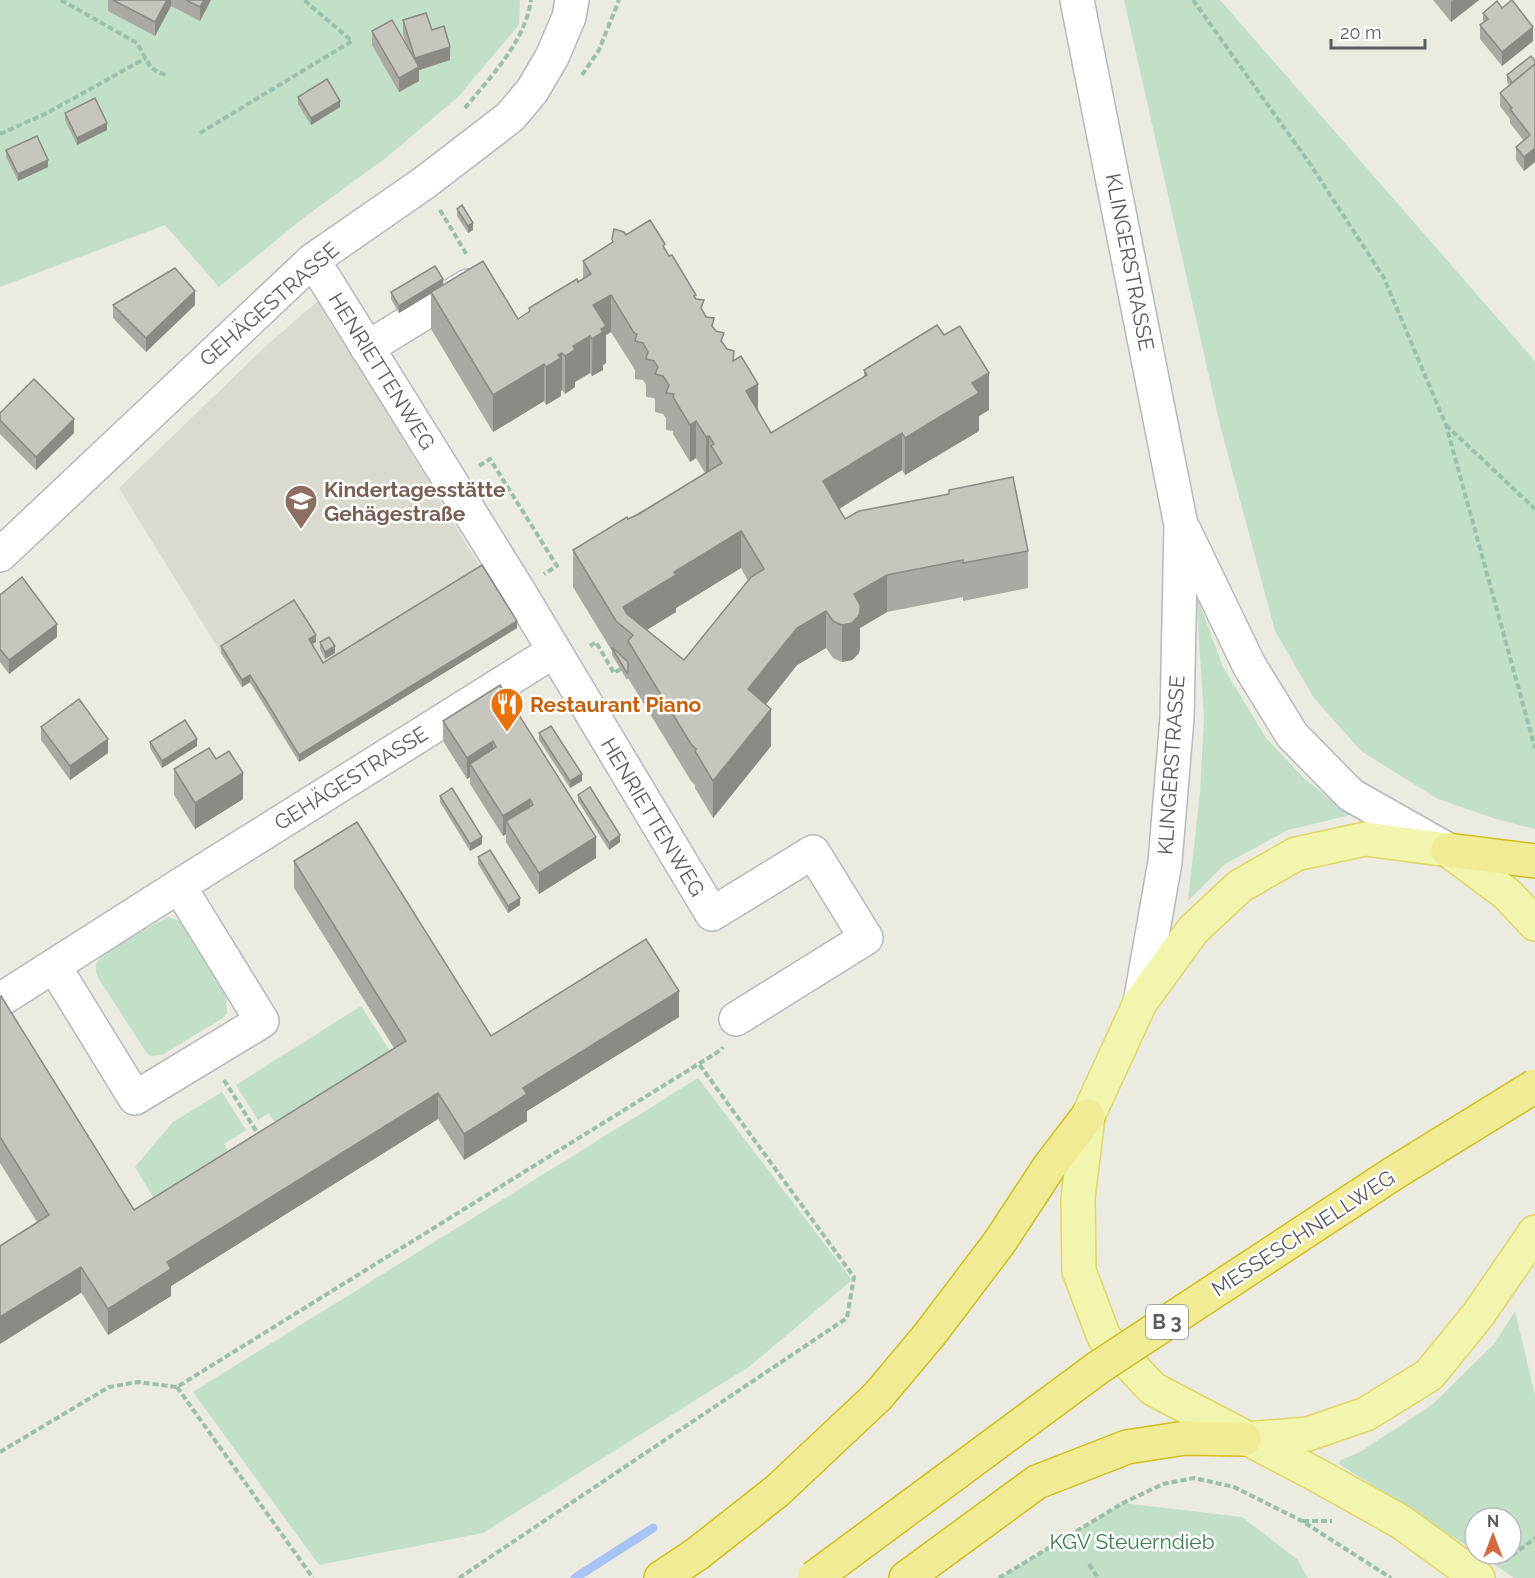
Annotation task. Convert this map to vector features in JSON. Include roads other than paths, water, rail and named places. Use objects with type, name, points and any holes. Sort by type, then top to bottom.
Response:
[{"type":"highway","points":[[1448,850],[1535,861]]},
{"type":"highway","name":"MESSESCHNELLWEG","points":[[814,1578],[1099,1367],[1394,1173],[1535,1086]]},
{"type":"highway","points":[[661,1578],[697,1554],[777,1491],[878,1396],[930,1334],[999,1243],[1049,1167],[1089,1116]]},
{"type":"highway","points":[[906,1578],[1037,1482],[1127,1447],[1185,1438],[1244,1439]]},
{"type":"main road","points":[[1490,1571],[1317,1475],[1244,1439],[1153,1389],[1104,1337],[1079,1271],[1078,1198],[1089,1116],[1140,1003],[1194,930],[1240,886],[1296,854],[1365,839],[1448,850],[1506,894],[1535,924]]},
{"type":"main road","points":[[1244,1439],[1308,1434],[1366,1414],[1429,1375],[1478,1315],[1535,1232]]},
{"type":"street","name":"GEHÄGESTRASSE","points":[[0,555],[313,260],[424,183],[510,117],[532,91],[552,57],[569,17],[572,0]]},
{"type":"street","name":"KLINGERSTRASSE","points":[[1077,0],[1182,525],[1177,718],[1165,862],[1140,1003]]},
{"type":"street","name":"HENRIETTENWEG","points":[[313,260],[518,590],[712,914],[813,852],[866,938],[736,1019]]},
{"type":"street","points":[[368,348],[481,278]]},
{"type":"street","name":"KLINGERSTRASSE","points":[[1182,525],[1249,665],[1292,735],[1351,795],[1448,850]]},
{"type":"street","name":"GEHÄGESTRASSE","points":[[0,1000],[554,651]]},
{"type":"street","points":[[54,966],[135,1098],[261,1021],[178,886]]},
{"type":"waterway","points":[[575,1578],[653,1528]]},
{"type":"place","name":"Kindertagesstätte Gehägestraße","points":[[301,530]]},
{"type":"place","name":"Restaurant Piano","points":[[507,733]]},
{"type":"park label","name":"KGV Steuerndieb","points":[[1132,1541]]}]
